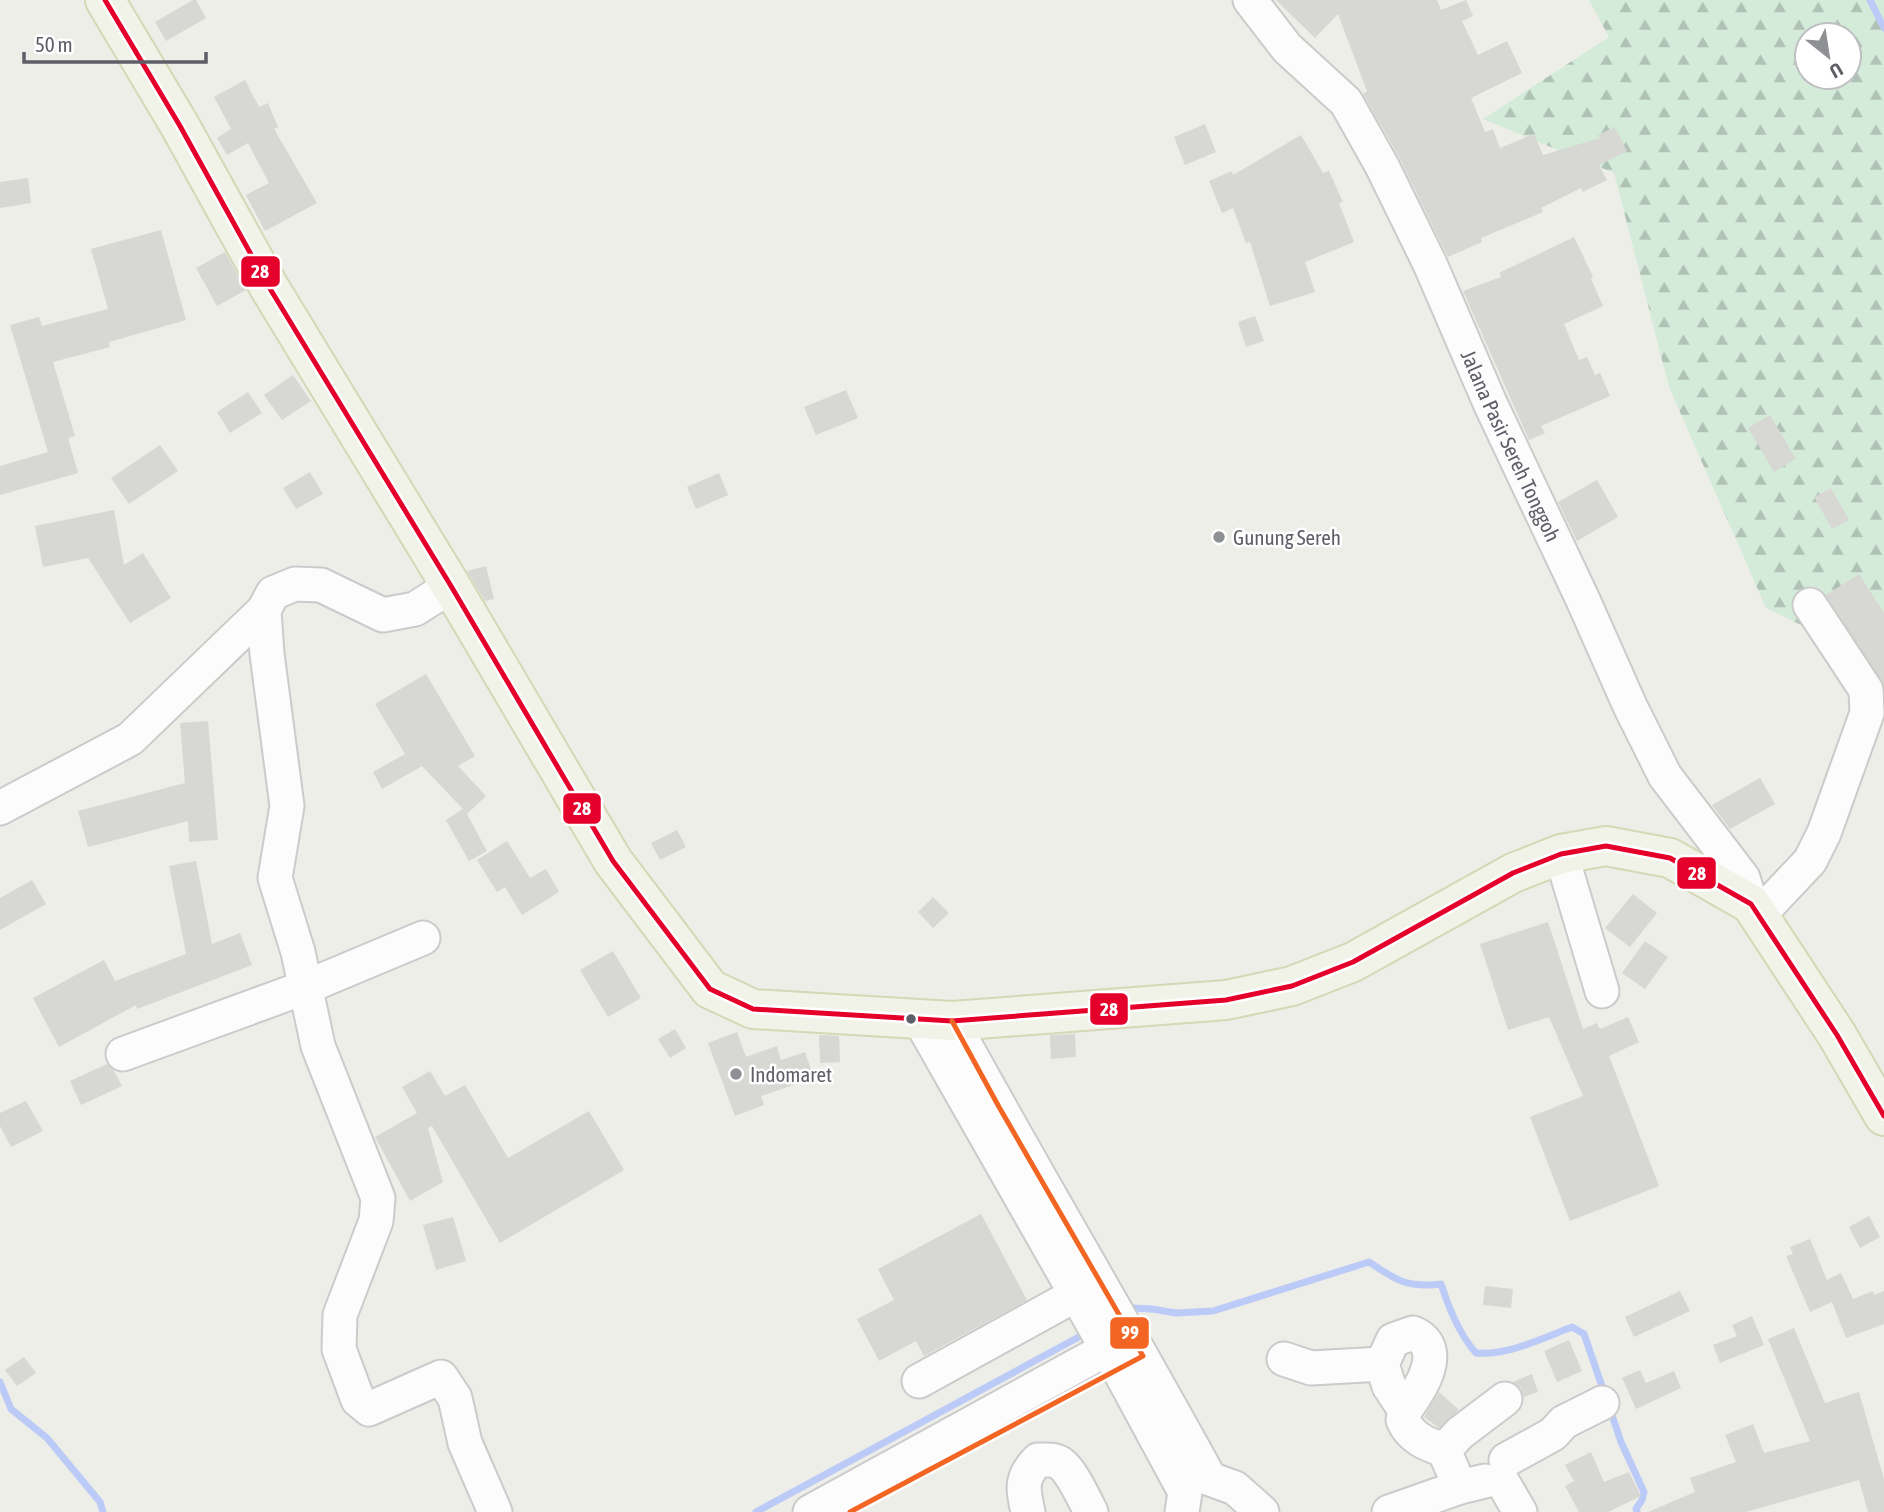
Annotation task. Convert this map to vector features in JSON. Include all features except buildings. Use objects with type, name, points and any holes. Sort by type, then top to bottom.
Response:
[{"type":"main road","points":[[105,0],[180,126],[269,287],[451,586],[613,861],[710,989],[752,1009],[936,1021],[1226,1000],[1292,986],[1353,962],[1513,873],[1561,854],[1606,846],[1670,858],[1755,909],[1837,1035],[1884,1116]]},
{"type":"street","name":"Jalana Pasir Sereh Tonggoh","points":[[1250,0],[1287,48],[1346,102],[1376,155],[1430,264],[1490,403],[1659,765],[1692,814],[1743,878],[1755,909]]},
{"type":"street","points":[[0,808],[130,738],[264,610],[273,593],[295,584],[321,585],[383,615],[415,609],[451,586]]},
{"type":"street","points":[[1755,909],[1810,861],[1824,833],[1867,713],[1866,690],[1810,605]]},
{"type":"street","points":[[264,610],[267,654],[287,806],[275,878],[306,987],[318,1046],[378,1198],[376,1221],[340,1315],[339,1349],[358,1400],[369,1409],[441,1377],[455,1398],[465,1443],[495,1512]]},
{"type":"street","points":[[1561,854],[1602,991]]},
{"type":"street","points":[[123,1055],[306,987],[423,938]]},
{"type":"street","points":[[936,1021],[1077,1294],[1125,1352]]},
{"type":"street","points":[[936,1021],[999,1107],[1125,1352],[1192,1494],[1235,1488],[1262,1512]]},
{"type":"street","points":[[919,1381],[1077,1294]]},
{"type":"street","points":[[1405,1410],[1389,1386],[1382,1364],[1396,1338],[1413,1333],[1424,1340],[1430,1357],[1429,1368],[1405,1410],[1403,1420],[1411,1434],[1430,1446],[1444,1450],[1488,1477],[1520,1512]]},
{"type":"street","points":[[810,1512],[1125,1352]]},
{"type":"street","points":[[850,1512],[1125,1352]]},
{"type":"street","points":[[1284,1359],[1311,1368],[1382,1364]]},
{"type":"street","points":[[1444,1450],[1460,1433],[1505,1399]]},
{"type":"street","points":[[1389,1512],[1488,1477],[1553,1433],[1564,1422],[1601,1403]]},
{"type":"street","points":[[1028,1512],[1023,1488],[1028,1470],[1038,1460],[1051,1460],[1060,1463],[1068,1472],[1091,1512]]},
{"type":"green space","points":[[1589,0],[1884,0],[1884,665],[1766,608],[1669,387],[1614,173],[1483,119],[1609,37]]},
{"type":"waterway","points":[[1870,0],[1884,28]]},
{"type":"waterway","points":[[1126,1311],[1132,1308],[1176,1313],[1213,1311],[1369,1262],[1410,1284],[1441,1284],[1460,1329],[1476,1353],[1512,1349],[1572,1327],[1584,1334],[1605,1395]]},
{"type":"waterway","points":[[756,1512],[1088,1332]]},
{"type":"waterway","points":[[0,1382],[11,1409],[47,1438],[100,1502],[103,1512]]},
{"type":"waterway","points":[[1610,1409],[1621,1442],[1644,1492],[1637,1512]]},
{"type":"transit line","name":"28","points":[[105,0],[180,126],[269,287],[451,586],[613,861],[710,989],[753,1009],[952,1021],[1226,1000],[1292,986],[1353,962],[1513,873],[1561,854],[1606,846],[1670,858],[1751,904],[1837,1035],[1884,1116]]},
{"type":"transit line","name":"99","points":[[850,1512],[1143,1356],[952,1021]]},
{"type":"place","name":"Gunung Sereh","points":[[1219,537]]},
{"type":"place","name":"Indomaret","points":[[736,1074]]}]
